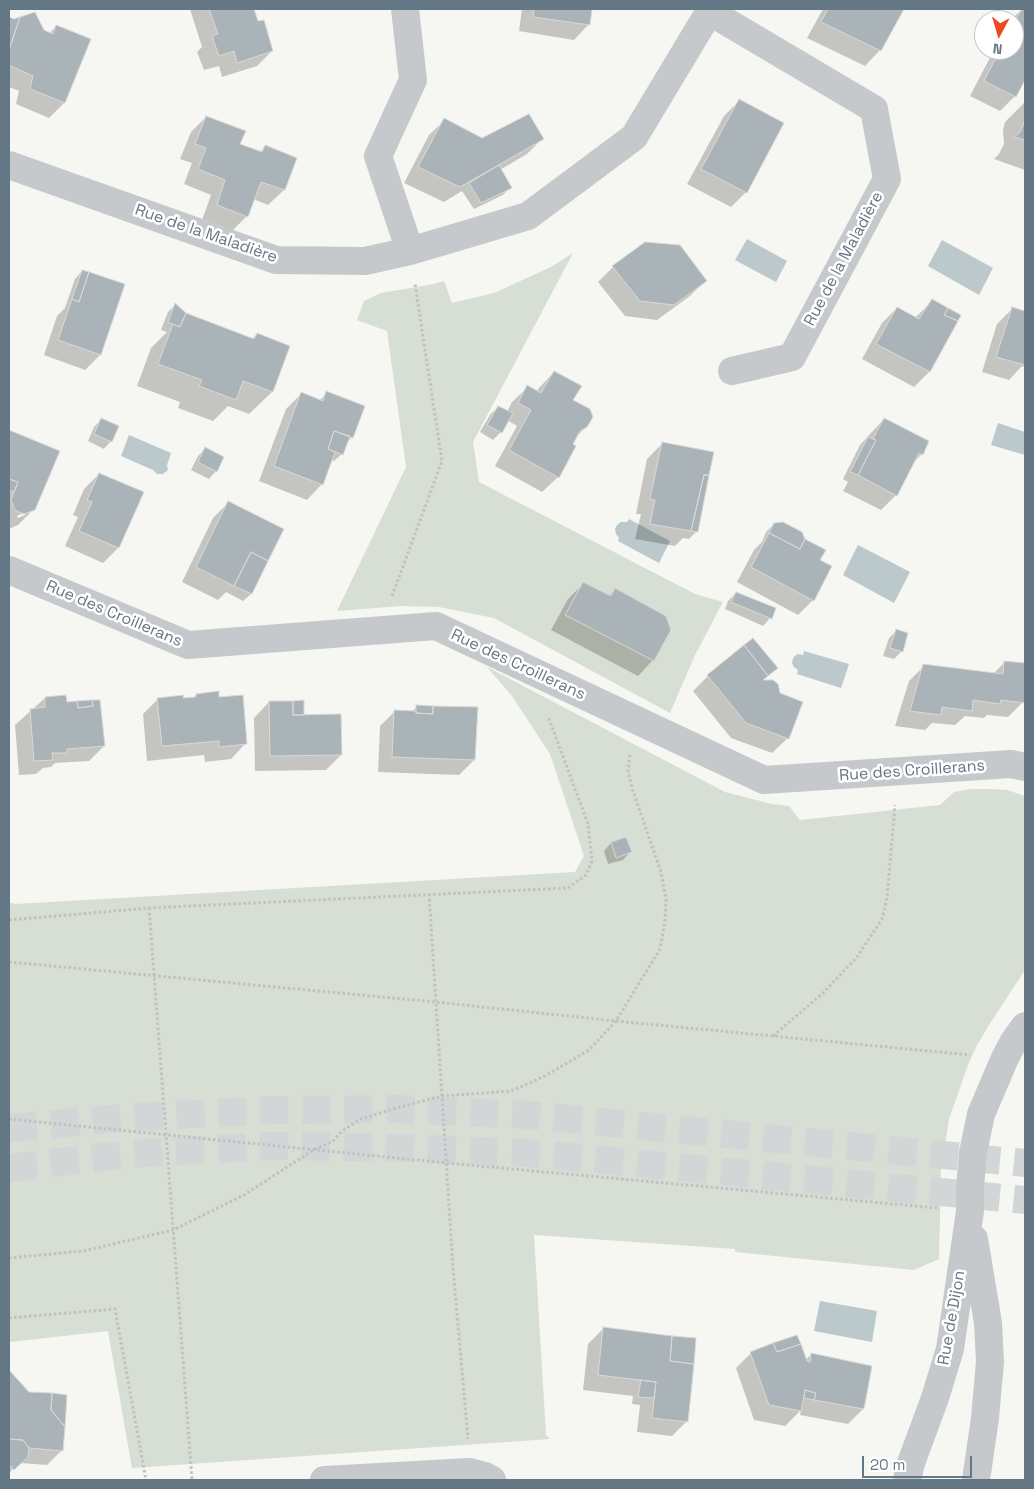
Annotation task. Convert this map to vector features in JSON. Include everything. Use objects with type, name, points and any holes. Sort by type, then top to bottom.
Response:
[{"type":"street","points":[[405,9],[413,80],[378,156],[410,251]]},
{"type":"street","name":"Rue de la Maladière","points":[[9,165],[276,260],[365,261],[410,251],[528,216],[634,137],[711,10],[874,109],[887,179],[792,357],[732,371]]},
{"type":"street","name":"Rue des Croillerans","points":[[9,570],[188,645],[436,626],[764,780],[1011,764],[1025,767]]},
{"type":"street","name":"Rue de Dijon","points":[[907,1480],[911,1463],[950,1349],[970,1211],[973,1153],[982,1114],[1005,1058],[1025,1026]]},
{"type":"street","name":"Rue de Dijon","points":[[970,1211],[988,1323],[990,1362],[986,1418],[976,1480]]},
{"type":"street","points":[[324,1480],[481,1476]]},
{"type":"path","points":[[380,630],[442,461],[410,251]]},
{"type":"path","points":[[9,920],[149,908],[568,888],[586,875],[592,861],[588,824],[546,710],[548,678]]},
{"type":"path","points":[[9,1258],[83,1251],[173,1230],[244,1195],[316,1149],[332,1142],[342,1131],[361,1119],[442,1096],[511,1091],[545,1076],[589,1050],[616,1021],[660,949],[665,922],[666,898],[661,872],[628,772],[629,756],[643,723]]},
{"type":"path","points":[[773,1036],[828,988],[857,957],[882,919],[887,898],[895,816],[895,772]]},
{"type":"path","points":[[429,894],[454,1268],[481,1476]]},
{"type":"path","points":[[149,908],[192,1480]]},
{"type":"path","points":[[9,962],[1005,1058]]},
{"type":"path","points":[[9,1119],[447,1163],[970,1211]]},
{"type":"path","points":[[9,1318],[115,1309],[146,1480]]},
{"type":"shaded area","points":[[747,239],[787,261],[776,282],[735,260]]},
{"type":"shaded area","points":[[942,240],[993,268],[979,295],[928,266]]},
{"type":"shaded area","points":[[573,253],[473,442],[479,482],[695,594],[723,602],[695,655],[670,713],[494,618],[439,607],[400,606],[337,611],[406,467],[387,331],[357,320],[364,301],[381,293],[444,281],[452,303],[494,293],[551,267]]},
{"type":"shaded area","points":[[998,423],[1025,432],[1025,455],[991,445]]},
{"type":"shaded area","points":[[129,435],[171,453],[167,465],[168,470],[163,474],[157,474],[153,470],[121,456]]},
{"type":"shaded area","points":[[629,519],[670,541],[659,563],[618,541],[619,538],[615,529],[617,525],[621,522],[627,522]]},
{"type":"shaded area","points":[[858,545],[910,572],[894,603],[843,575]]},
{"type":"shaded area","points":[[804,651],[849,664],[841,688],[797,674],[798,670],[792,663],[793,658],[797,654],[803,655]]},
{"type":"shaded area","points":[[487,667],[725,792],[772,804],[789,806],[800,820],[940,805],[954,792],[971,789],[1007,790],[1025,796],[1025,970],[977,1045],[949,1119],[941,1171],[939,1259],[914,1270],[735,1252],[735,1249],[534,1235],[546,1435],[550,1439],[132,1468],[108,1331],[9,1342],[9,902],[15,904],[575,872],[584,856],[550,754],[512,696]]},
{"type":"shaded area","points":[[820,1301],[877,1311],[872,1342],[814,1331]]},
{"type":"building","points":[[209,9],[254,9],[258,21],[264,20],[273,51],[237,63],[234,51],[219,56],[212,36],[218,34]]},
{"type":"building","points":[[534,9],[592,9],[590,25],[533,17]]},
{"type":"building","points":[[828,9],[904,9],[881,51],[821,22]]},
{"type":"building","points":[[1025,9],[1025,80],[1016,97],[984,81],[995,60],[1024,60],[1024,10],[1021,10]]},
{"type":"building","points":[[35,12],[44,30],[53,34],[56,25],[91,39],[65,103],[30,89],[33,76],[9,65],[9,50],[20,17]]},
{"type":"building","points":[[9,17],[14,19],[20,17],[9,50]]},
{"type":"building","points":[[739,99],[784,123],[747,193],[701,169]]},
{"type":"building","points":[[529,114],[544,139],[460,187],[418,167],[444,118],[482,138]]},
{"type":"building","points":[[206,116],[246,131],[240,144],[262,152],[265,145],[297,158],[285,190],[261,182],[248,217],[217,205],[225,180],[198,169],[206,148],[195,144]]},
{"type":"building","points":[[1025,121],[1025,140],[1014,137],[1020,132]]},
{"type":"building","points":[[499,165],[512,188],[481,203],[469,183]]},
{"type":"building","points":[[645,242],[680,245],[707,281],[674,305],[640,301],[612,266]]},
{"type":"building","points":[[82,270],[89,272],[79,302],[72,299]]},
{"type":"building","points":[[89,272],[125,284],[101,355],[58,340],[72,299],[79,302]]},
{"type":"building","points":[[932,299],[948,308],[944,315],[958,321],[930,372],[876,344],[897,307],[919,319]]},
{"type":"building","points":[[175,303],[186,313],[180,327],[168,322]]},
{"type":"building","points":[[1012,307],[1025,311],[1025,365],[996,357]]},
{"type":"building","points":[[948,308],[961,315],[958,321],[944,315]]},
{"type":"building","points":[[186,313],[254,339],[257,333],[290,346],[273,392],[243,381],[236,400],[199,386],[202,380],[158,364],[173,324],[180,327]]},
{"type":"building","points":[[554,371],[582,386],[573,400],[590,409],[593,417],[587,427],[580,431],[573,444],[576,446],[559,478],[509,450],[531,410],[518,403],[527,385],[541,393]]},
{"type":"building","points":[[326,391],[365,406],[353,438],[334,431],[328,449],[335,452],[323,485],[274,466],[301,392],[323,401]]},
{"type":"building","points":[[498,406],[513,413],[502,433],[487,425]]},
{"type":"building","points":[[101,418],[119,426],[112,442],[94,434]]},
{"type":"building","points":[[884,418],[929,441],[923,455],[919,453],[897,496],[858,475],[876,440],[873,439]]},
{"type":"building","points":[[9,430],[60,451],[35,510],[24,514],[15,510],[11,500],[18,482],[9,479]]},
{"type":"building","points":[[334,431],[350,436],[343,455],[328,449]]},
{"type":"building","points":[[868,437],[876,440],[858,475],[850,472]]},
{"type":"building","points":[[662,442],[714,452],[709,475],[704,475],[691,531],[650,524],[655,500],[650,499]]},
{"type":"building","points":[[205,447],[224,457],[217,472],[198,462]]},
{"type":"building","points":[[99,473],[144,492],[119,548],[79,531],[92,502],[87,500]]},
{"type":"building","points":[[704,475],[709,475],[698,532],[691,531]]},
{"type":"building","points":[[9,479],[18,482],[14,492],[9,490]]},
{"type":"building","points":[[228,501],[284,529],[268,561],[251,552],[234,586],[196,567]]},
{"type":"building","points":[[783,522],[802,532],[805,539],[800,549],[769,533],[774,523]]},
{"type":"building","points":[[769,533],[800,549],[805,539],[826,550],[820,560],[832,566],[814,601],[751,567]]},
{"type":"building","points":[[251,552],[268,561],[252,594],[234,586]]},
{"type":"building","points":[[583,582],[611,596],[615,588],[666,616],[671,630],[654,661],[565,615]]},
{"type":"building","points":[[736,592],[776,608],[772,619],[731,602]]},
{"type":"building","points":[[896,629],[908,633],[903,652],[890,648]]},
{"type":"building","points":[[753,638],[778,668],[768,676],[744,645]]},
{"type":"building","points":[[744,645],[768,676],[763,680],[773,680],[778,684],[780,693],[803,702],[789,739],[746,723],[707,675]]},
{"type":"building","points":[[1004,661],[1025,663],[1025,703],[1001,700],[1000,704],[973,700],[972,711],[942,707],[941,715],[910,711],[923,664],[1003,674]]},
{"type":"building","points":[[219,691],[219,697],[243,695],[247,744],[219,747],[219,741],[162,746],[157,698],[184,695],[183,698],[196,697],[196,694]]},
{"type":"building","points":[[66,695],[67,702],[77,701],[78,708],[93,706],[92,700],[100,700],[105,746],[67,749],[67,753],[52,753],[53,760],[34,761],[30,709],[45,707],[45,697]]},
{"type":"building","points":[[92,700],[93,706],[78,708],[77,701]]},
{"type":"building","points":[[304,700],[304,715],[293,715],[293,701]]},
{"type":"building","points":[[269,701],[293,701],[293,715],[341,714],[342,755],[270,756]]},
{"type":"building","points":[[416,705],[433,706],[433,714],[416,713]]},
{"type":"building","points":[[433,706],[478,707],[475,760],[392,757],[394,710],[433,714]]},
{"type":"building","points":[[626,837],[632,852],[616,858],[611,842]]},
{"type":"building","points":[[603,1327],[672,1336],[670,1361],[694,1364],[688,1422],[652,1418],[656,1382],[598,1375]]},
{"type":"building","points":[[797,1335],[801,1344],[777,1352],[773,1343]]},
{"type":"building","points":[[672,1336],[696,1338],[694,1364],[670,1361]]},
{"type":"building","points":[[773,1343],[777,1352],[801,1344],[807,1361],[810,1362],[811,1353],[872,1366],[864,1409],[814,1400],[816,1393],[805,1390],[801,1411],[769,1405],[750,1352]]},
{"type":"building","points":[[9,1370],[29,1392],[52,1393],[51,1410],[65,1427],[63,1451],[29,1448],[23,1440],[9,1439]]},
{"type":"building","points":[[641,1380],[656,1382],[654,1398],[638,1397]]},
{"type":"building","points":[[805,1390],[816,1393],[814,1400],[804,1398]]},
{"type":"building","points":[[52,1393],[67,1395],[65,1427],[51,1410]]},
{"type":"building","points":[[9,1439],[23,1440],[29,1448],[28,1457],[14,1470],[9,1464]]},
{"type":"tunnel","points":[[9,1128],[134,1117],[275,1110],[396,1109],[528,1115],[1025,1163]]},
{"type":"tunnel","points":[[9,1168],[128,1154],[275,1146],[404,1148],[528,1153],[1025,1200]]}]
